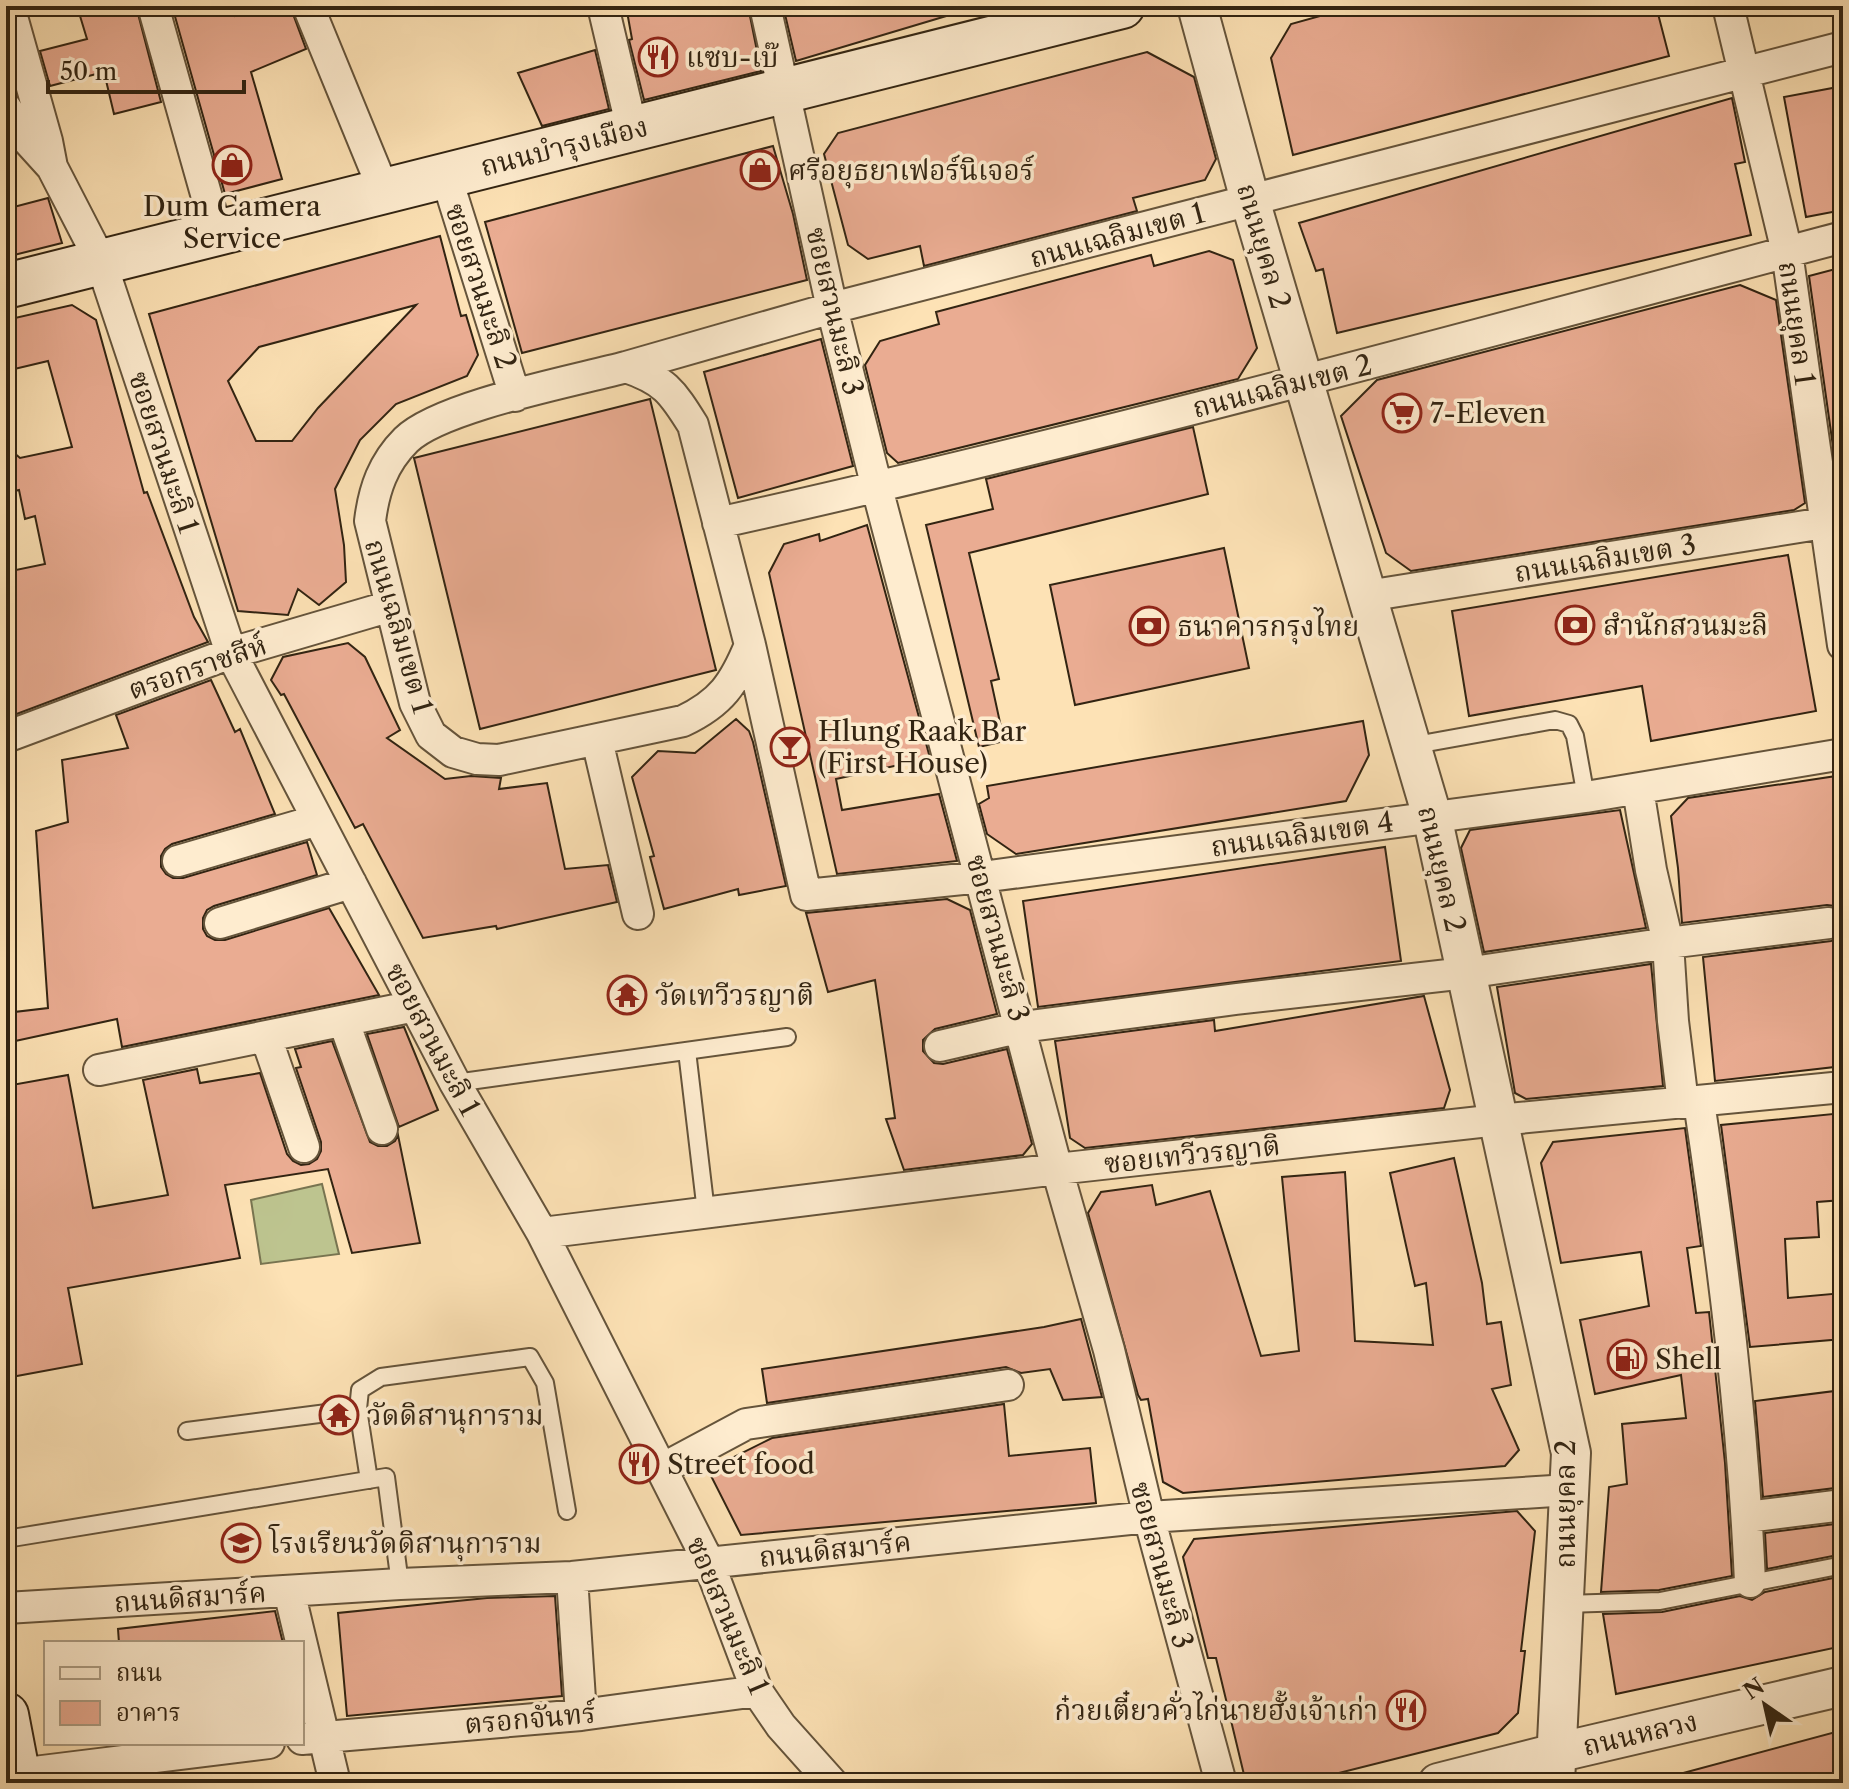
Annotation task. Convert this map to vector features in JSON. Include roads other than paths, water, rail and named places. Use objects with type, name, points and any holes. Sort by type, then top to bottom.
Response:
[{"type":"main road","name":"ถนนบำรุงเมือง","points":[[6,286],[1122,6]]},
{"type":"main road","points":[[6,1715],[18,1779]]},
{"type":"street","points":[[9,6],[52,167]]},
{"type":"street","points":[[153,6],[217,233]]},
{"type":"street","points":[[308,6],[384,191]]},
{"type":"street","points":[[603,6],[632,129]]},
{"type":"street","name":"ซอยสวนมะลิ 3","points":[[765,6],[832,308],[877,488],[1022,1027],[1057,1169],[1109,1350],[1149,1517],[1221,1783]]},
{"type":"street","name":"ถนนยุคล 2","points":[[1197,6],[1250,200],[1432,816],[1571,1453],[1556,1768]]},
{"type":"street","name":"ถนนยุคล 1","points":[[1728,6],[1787,252],[1834,522],[1843,645]]},
{"type":"street","name":"ถนนเฉลิมเขต 1","points":[[750,645],[727,691],[705,710],[683,721],[499,760],[477,759],[453,752],[431,735],[415,703],[370,521],[373,495],[386,464],[408,438],[436,419],[515,396],[832,308],[1843,47]]},
{"type":"street","points":[[6,108],[22,134],[52,167]]},
{"type":"street","name":"ซอยสวนมะลิ 1","points":[[52,167],[101,262],[231,653],[455,1083],[542,1233],[662,1469],[708,1561],[757,1691],[781,1726],[832,1783]]},
{"type":"street","name":"ซอยสวนมะลิ 2","points":[[446,176],[515,396]]},
{"type":"street","name":"ถนนเฉลิมเขต 2","points":[[718,523],[877,488],[1304,382],[1843,237]]},
{"type":"street","points":[[626,367],[653,376],[675,396],[693,425],[750,645]]},
{"type":"street","name":"ถนนเฉลิมเขต 3","points":[[1367,596],[1834,522]]},
{"type":"street","name":"ตรอกราชสีห์","points":[[6,737],[231,653],[391,606]]},
{"type":"street","name":"ถนนเฉลิมเขต 4","points":[[750,645],[806,895],[982,877],[1586,797],[1843,754]]},
{"type":"street","points":[[597,740],[638,914]]},
{"type":"street","points":[[1638,789],[1651,870],[1668,943],[1673,1021],[1722,1257],[1747,1517],[1750,1582]]},
{"type":"street","points":[[178,861],[318,820]]},
{"type":"street","points":[[220,923],[351,883]]},
{"type":"street","points":[[940,1046],[1022,1027],[1466,973],[1829,923]]},
{"type":"street","points":[[99,1070],[415,1006]]},
{"type":"street","points":[[344,1022],[382,1129]]},
{"type":"street","points":[[266,1037],[304,1147]]},
{"type":"street","name":"ซอยเทวีวรญาติ","points":[[542,1233],[1057,1169],[1498,1120],[1843,1087]]},
{"type":"street","points":[[662,1469],[746,1424],[1008,1385]]},
{"type":"street","name":"ถนนดิสมาร์ค","points":[[6,1608],[400,1584],[572,1577],[1149,1517],[1569,1490]]},
{"type":"street","points":[[1747,1517],[1843,1505]]},
{"type":"street","points":[[572,1577],[581,1715]]},
{"type":"street","points":[[289,1591],[298,1641]]},
{"type":"street","points":[[304,1679],[314,1738],[335,1783]]},
{"type":"street","name":"ถนนหลวง","points":[[1438,1783],[1556,1768],[1843,1686]]},
{"type":"street","name":"ตรอกจันทร์","points":[[314,1738],[581,1715],[757,1691]]},
{"type":"street","points":[[18,1779],[255,1745]]},
{"type":"lane","points":[[1410,746],[1555,720],[1569,724],[1575,736],[1586,797]]},
{"type":"lane","points":[[455,1083],[787,1037]]},
{"type":"lane","points":[[687,1051],[706,1212]]},
{"type":"lane","points":[[369,1480],[358,1409],[360,1390],[381,1377],[530,1357],[545,1383],[567,1511]]},
{"type":"lane","points":[[187,1431],[358,1409]]},
{"type":"lane","points":[[6,1539],[386,1477],[400,1584]]},
{"type":"lane","points":[[1565,1604],[1660,1601],[1843,1565]]},
{"type":"place","name":"แซบ-เบ๊","points":[[658,57]]},
{"type":"place","name":"Dum Camera Service","points":[[232,165]]},
{"type":"place","name":"ศรีอยุธยาเฟอร์นิเจอร์","points":[[760,170]]},
{"type":"place","name":"7-Eleven","points":[[1402,413]]},
{"type":"place","name":"สำนักสวนมะลิ","points":[[1575,625]]},
{"type":"place","name":"ธนาคารกรุงไทย","points":[[1149,626]]},
{"type":"place","name":"Hlung Raak Bar (First House)","points":[[790,747]]},
{"type":"place","name":"วัดเทวีวรญาติ","points":[[627,995]]},
{"type":"place","name":"Shell","points":[[1627,1359]]},
{"type":"place","name":"วัดดิสานุการาม","points":[[339,1415]]},
{"type":"place","name":"Street food","points":[[639,1464]]},
{"type":"place","name":"โรงเรียนวัดดิสานุการาม","points":[[241,1543]]},
{"type":"place","name":"ก๋วยเตี๋ยวคั่วไก่นายฮั้งเจ้าเก่า","points":[[1406,1710]]}]
